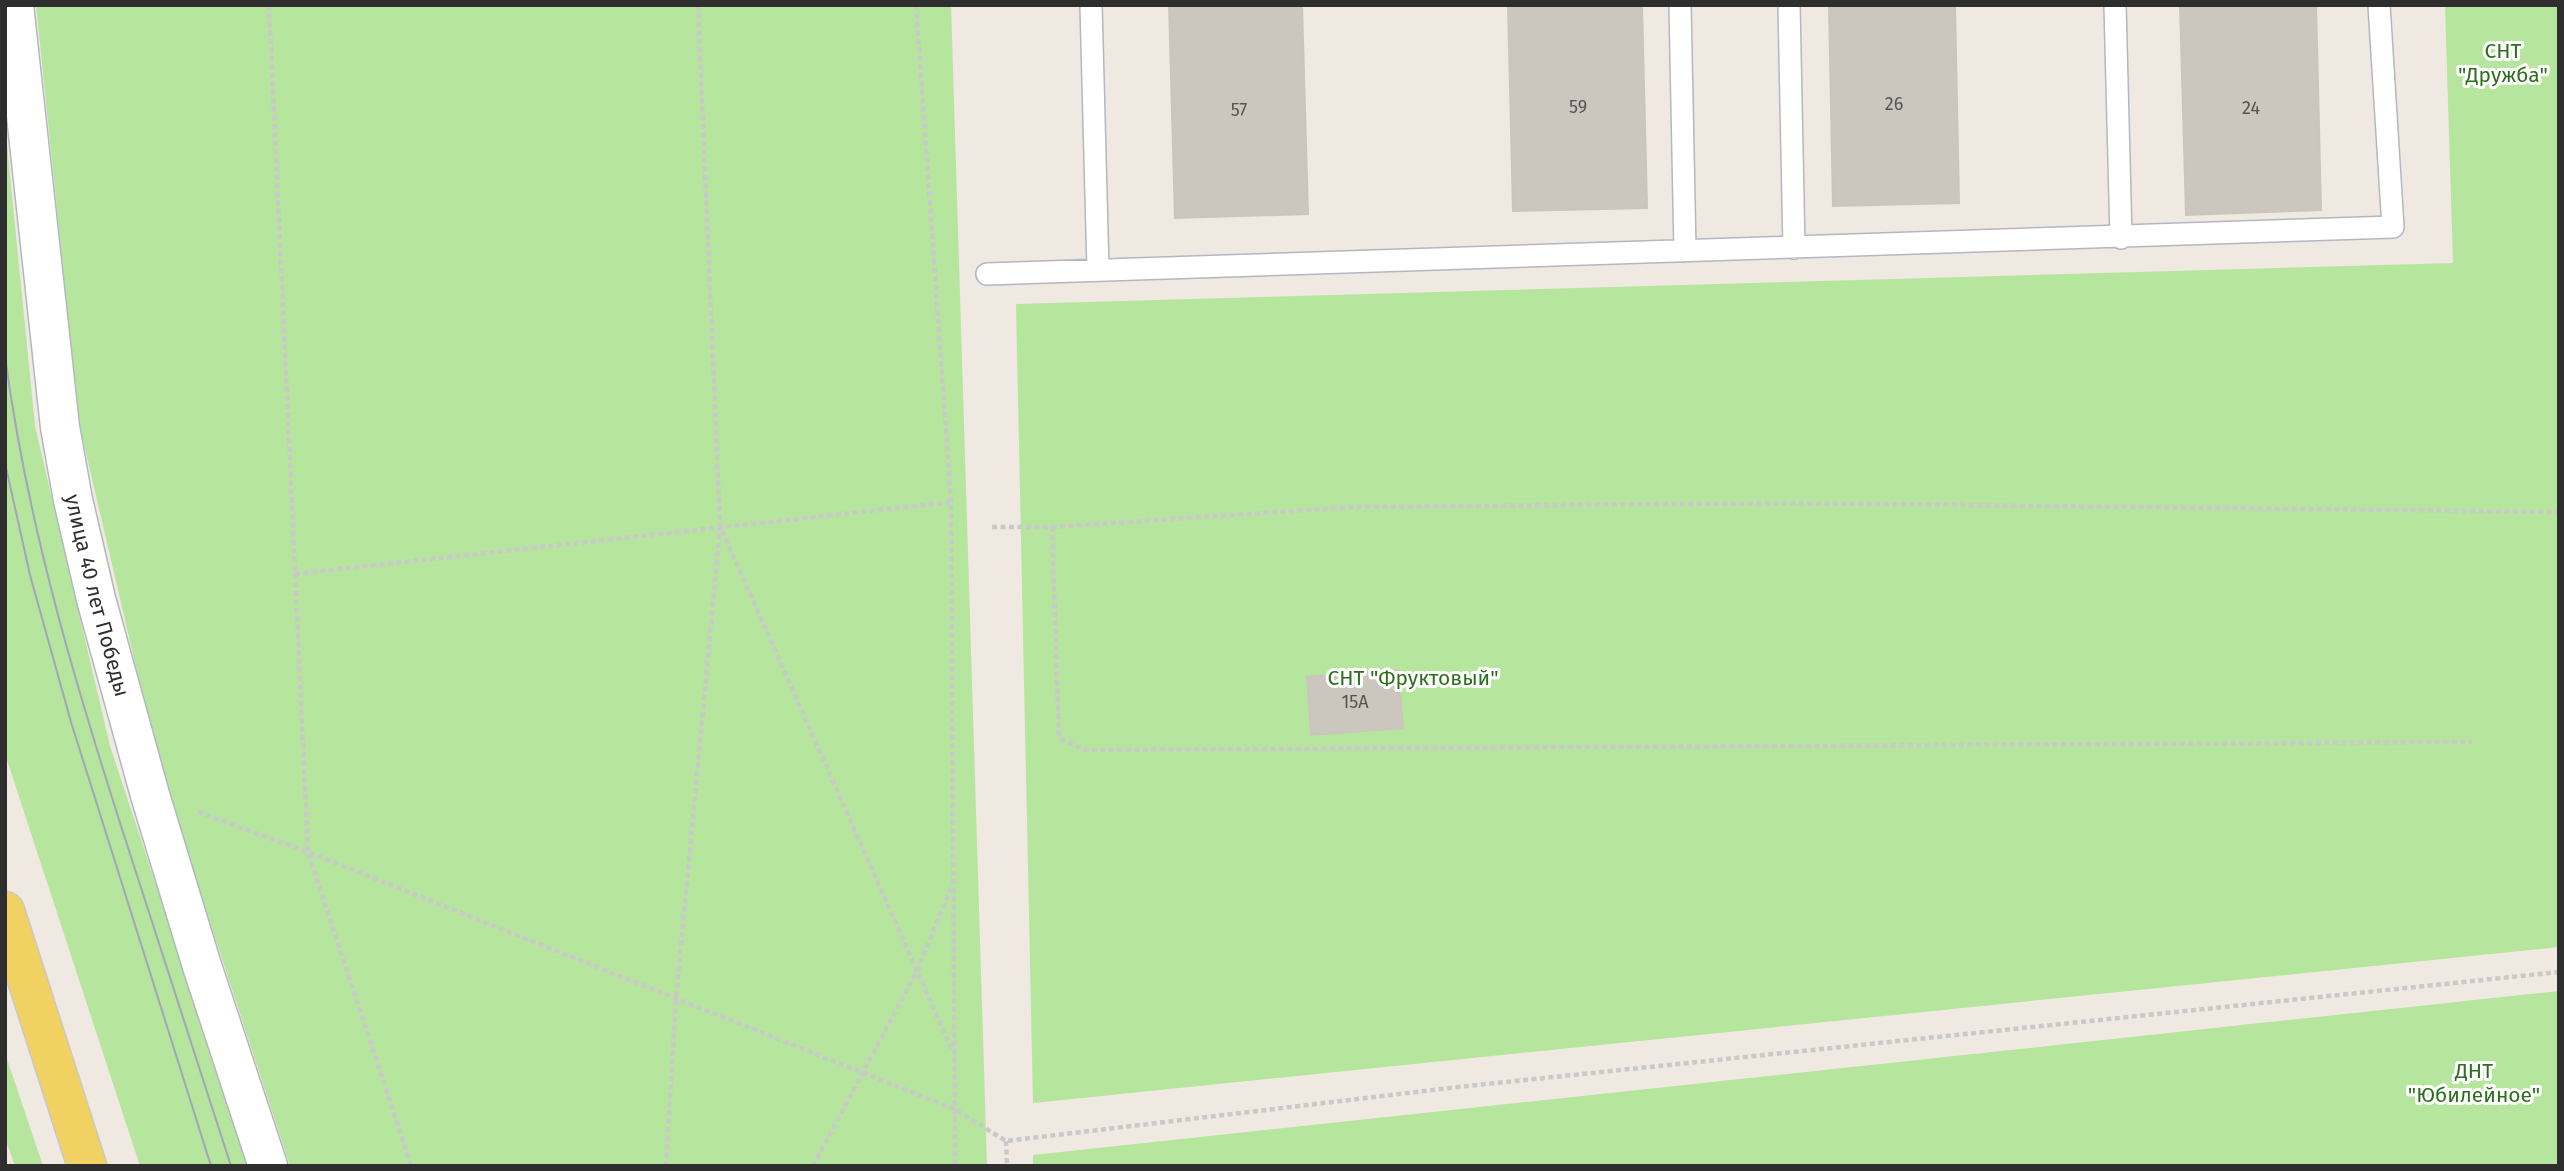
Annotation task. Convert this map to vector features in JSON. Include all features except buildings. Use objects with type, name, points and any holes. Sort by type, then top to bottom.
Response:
[{"type":"main road","points":[[5,911],[87,1166]]},
{"type":"street","name":"улица 40 лет Победы","points":[[14,5],[60,427],[96,598],[150,795],[202,966],[268,1166]]},
{"type":"lane","points":[[1091,5],[1098,270]]},
{"type":"lane","points":[[1680,5],[1685,251]]},
{"type":"lane","points":[[1789,5],[1794,247]]},
{"type":"lane","points":[[2115,5],[2120,237]]},
{"type":"lane","points":[[987,274],[2393,227],[2379,5]]},
{"type":"path","points":[[269,5],[307,852],[411,1166]]},
{"type":"path","points":[[666,1166],[676,1000],[720,526],[698,5]]},
{"type":"path","points":[[916,5],[951,502],[955,1166]]},
{"type":"path","points":[[295,574],[951,502]]},
{"type":"path","points":[[992,527],[1052,527],[1352,507],[1790,503],[2559,512]]},
{"type":"path","points":[[720,526],[954,1055]]},
{"type":"path","points":[[1052,527],[1059,738],[1086,750],[2472,743]]},
{"type":"path","points":[[150,795],[307,852],[954,1109],[1006,1141],[1458,1087],[2559,972]]},
{"type":"path","points":[[813,1166],[917,971],[953,884]]},
{"type":"path","points":[[1006,1141],[1007,1166]]},
{"type":"green space","points":[[36,5],[951,5],[987,1166],[290,1166],[160,770],[79,423]]},
{"type":"green space","name":"СНТ \"Фруктовый\"","points":[[2445,5],[2559,5],[2559,947],[1033,1103],[1016,304],[2453,263]]},
{"type":"green space","points":[[5,125],[35,426],[110,746],[249,1166],[140,1166],[5,754]]},
{"type":"green space","name":"ДНТ \"Юбилейное\"","points":[[2559,991],[2559,1166],[1033,1166],[1033,1155]]},
{"type":"green space","points":[[5,1053],[43,1166],[15,1166],[5,1138]]},
{"type":"tram line","points":[[5,356],[27,485],[57,612],[113,801],[231,1166]]},
{"type":"tram line","points":[[5,463],[30,575],[71,722],[211,1166]]},
{"type":"park label","name":"СНТ \"Дружба\"","points":[[2503,63]]}]
